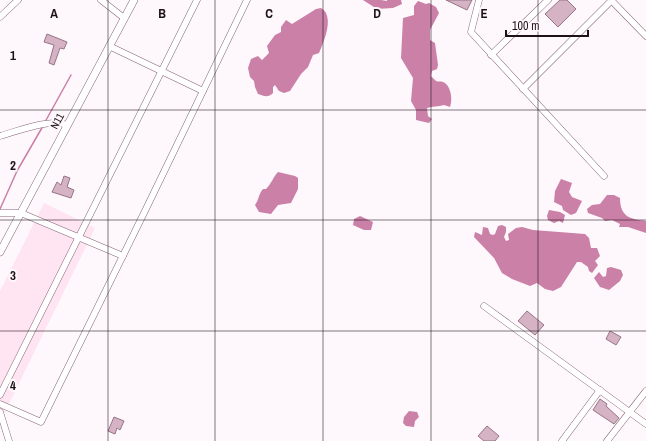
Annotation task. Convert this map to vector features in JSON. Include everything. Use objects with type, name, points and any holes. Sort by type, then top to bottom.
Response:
[{"type":"main road","name":"N11","points":[[0,252],[134,0]]},
{"type":"street","points":[[0,17],[18,0]]},
{"type":"street","points":[[100,0],[124,18]]},
{"type":"street","points":[[0,395],[197,0]]},
{"type":"street","points":[[0,404],[41,422],[204,91],[247,0]]},
{"type":"street","points":[[479,0],[471,32],[490,55],[524,88],[604,176]]},
{"type":"street","points":[[490,55],[548,0]]},
{"type":"street","points":[[523,89],[612,0],[646,36]]},
{"type":"street","points":[[109,46],[204,91]]},
{"type":"street","points":[[0,136],[44,124],[62,123],[67,125]]},
{"type":"street","points":[[0,213],[21,213],[123,256]]},
{"type":"street","points":[[484,306],[646,424]]},
{"type":"street","points":[[562,441],[600,390]]},
{"type":"street","points":[[607,441],[646,391]]},
{"type":"street","points":[[0,412],[9,441]]},
{"type":"shaded area","points":[[363,0],[401,0],[402,4],[393,8],[377,9]]},
{"type":"shaded area","points":[[418,1],[426,4],[429,3],[436,7],[439,13],[430,30],[430,40],[435,43],[438,65],[437,69],[432,71],[431,76],[436,81],[442,82],[448,86],[451,97],[450,107],[444,105],[427,108],[428,116],[432,119],[429,123],[416,120],[416,110],[411,101],[413,78],[401,58],[403,18],[414,15],[414,6]]},
{"type":"shaded area","points":[[321,8],[325,12],[328,23],[326,36],[319,53],[313,55],[308,67],[301,74],[290,91],[284,93],[279,91],[275,85],[273,87],[273,93],[269,96],[258,94],[254,81],[250,77],[248,68],[251,59],[258,56],[262,60],[269,53],[267,46],[275,35],[281,32],[281,27],[286,20],[292,24],[316,9]]},
{"type":"shaded area","points":[[278,172],[298,178],[298,189],[291,203],[278,205],[271,214],[259,212],[255,205],[260,193],[263,189],[268,187]]},
{"type":"shaded area","points":[[561,179],[572,183],[569,192],[572,197],[582,201],[576,213],[571,215],[563,210],[562,206],[554,202],[555,191]]},
{"type":"shaded area","points":[[607,195],[614,195],[620,198],[620,204],[627,216],[646,221],[646,233],[628,227],[619,227],[620,224],[612,220],[605,221],[602,218],[588,213],[587,209],[592,205],[600,204]]},
{"type":"shaded area","points":[[44,203],[95,228],[0,422],[0,291]]},
{"type":"shaded area","points":[[549,210],[560,212],[565,215],[563,223],[559,221],[554,223],[548,220],[547,216]]},
{"type":"shaded area","points":[[360,216],[373,222],[371,230],[364,230],[353,225],[354,219]]},
{"type":"shaded area","points":[[502,225],[506,227],[504,237],[506,241],[509,240],[508,234],[516,228],[522,227],[533,230],[585,234],[589,238],[591,248],[597,248],[600,256],[595,261],[598,265],[592,273],[589,271],[588,267],[581,262],[577,262],[561,287],[553,291],[545,289],[537,283],[530,286],[512,279],[502,273],[494,258],[474,237],[475,232],[482,235],[483,227],[488,228],[490,234],[493,235],[495,234],[498,226]]},
{"type":"shaded area","points":[[611,267],[621,270],[623,275],[620,281],[609,290],[600,287],[594,278],[599,272],[603,277],[606,276],[607,268]]},
{"type":"shaded area","points":[[409,411],[417,412],[419,417],[415,421],[414,427],[406,426],[403,423],[404,417]]},
{"type":"building","points":[[446,0],[472,0],[467,10]]},
{"type":"building","points":[[560,0],[567,0],[576,9],[558,27],[545,14]]},
{"type":"building","points":[[47,34],[67,42],[64,49],[60,48],[54,65],[49,63],[54,45],[44,42]]},
{"type":"building","points":[[64,176],[70,178],[67,187],[74,190],[71,198],[52,192],[57,182],[61,185]]},
{"type":"building","points":[[527,311],[544,325],[535,335],[518,321]]},
{"type":"building","points":[[610,331],[621,337],[616,345],[606,339]]},
{"type":"building","points":[[600,399],[607,404],[606,406],[619,418],[614,424],[593,410]]},
{"type":"building","points":[[114,417],[124,421],[120,430],[117,428],[115,434],[108,431]]},
{"type":"building","points":[[487,426],[499,436],[495,441],[484,441],[478,436]]},
{"type":"waterway","points":[[45,122],[71,75]]},
{"type":"waterway","points":[[0,209],[17,171],[43,126]]}]
